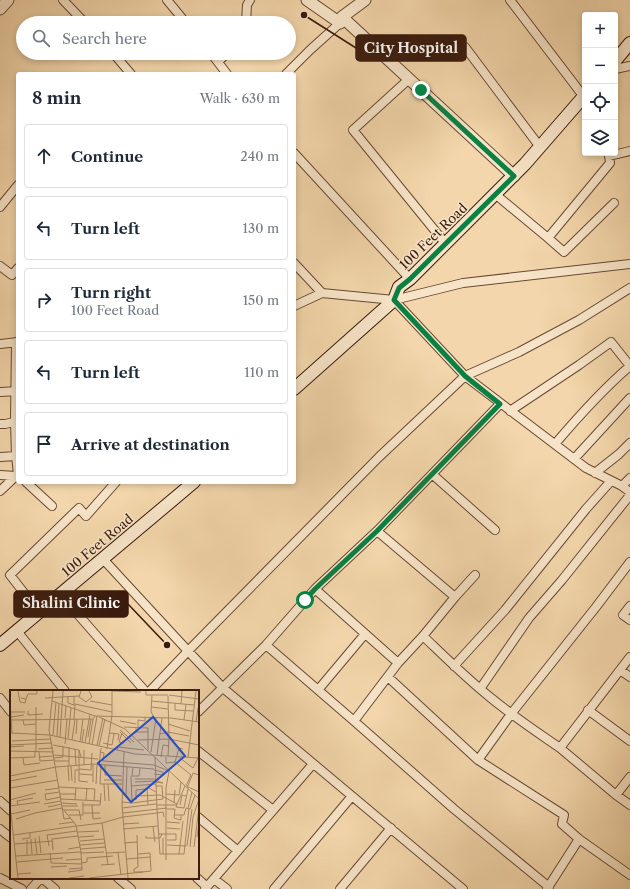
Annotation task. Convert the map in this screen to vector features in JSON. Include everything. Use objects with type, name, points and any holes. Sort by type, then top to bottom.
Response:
[{"type":"main road","points":[[618,57],[630,43]]},
{"type":"main road","name":"100 Feet Road","points":[[296,387],[394,300],[399,288],[410,279],[514,176],[582,100]]},
{"type":"main road","name":"100 Feet Road","points":[[0,645],[192,484]]},
{"type":"street","points":[[0,9],[8,0]]},
{"type":"street","points":[[63,0],[78,16]]},
{"type":"street","points":[[167,0],[180,16]]},
{"type":"street","points":[[246,16],[247,5],[250,0]]},
{"type":"street","points":[[307,0],[341,20],[409,79],[514,176]]},
{"type":"street","points":[[288,72],[341,20],[365,0]]},
{"type":"street","points":[[510,0],[582,93]]},
{"type":"street","points":[[465,47],[540,147]]},
{"type":"street","points":[[119,60],[129,72]]},
{"type":"street","points":[[218,62],[226,72]]},
{"type":"street","points":[[618,68],[630,66]]},
{"type":"street","points":[[409,79],[353,130],[445,243]]},
{"type":"street","points":[[618,153],[630,151]]},
{"type":"street","points":[[296,155],[410,279]]},
{"type":"street","points":[[548,238],[610,163],[608,156]]},
{"type":"street","points":[[0,206],[16,187]]},
{"type":"street","points":[[495,194],[564,252],[614,203]]},
{"type":"street","points":[[296,305],[322,293],[394,300],[463,283],[630,264]]},
{"type":"street","points":[[296,265],[322,293]]},
{"type":"street","points":[[0,266],[12,275],[16,273]]},
{"type":"street","points":[[151,690],[379,457],[465,376],[518,352],[579,320],[630,288]]},
{"type":"street","points":[[394,300],[465,376],[586,468],[622,486],[630,493],[562,580],[529,618],[480,689]]},
{"type":"street","points":[[0,344],[16,342]]},
{"type":"street","points":[[510,411],[611,342],[630,366],[586,408],[555,444]]},
{"type":"street","points":[[0,392],[16,392]]},
{"type":"street","points":[[574,459],[630,398]]},
{"type":"street","points":[[199,711],[266,645],[315,589],[377,531],[500,404]]},
{"type":"street","points":[[0,424],[16,421]]},
{"type":"street","points":[[596,473],[630,443]]},
{"type":"street","points":[[0,457],[16,461]]},
{"type":"street","points":[[432,474],[495,530]]},
{"type":"street","points":[[0,475],[16,475]]},
{"type":"street","points":[[0,492],[16,476]]},
{"type":"street","points":[[622,486],[630,478]]},
{"type":"street","points":[[454,666],[505,610],[610,481]]},
{"type":"street","points":[[28,484],[52,506]]},
{"type":"street","points":[[39,612],[10,575],[79,508],[86,516],[114,484]]},
{"type":"street","points":[[377,531],[455,597]]},
{"type":"street","points":[[103,559],[223,688],[463,889]]},
{"type":"street","points":[[478,760],[511,714],[630,562]]},
{"type":"street","points":[[354,721],[398,663],[424,636],[455,597],[475,575]]},
{"type":"street","points":[[315,589],[398,663]]},
{"type":"street","points":[[60,594],[144,690]]},
{"type":"street","points":[[630,606],[623,615],[630,620]]},
{"type":"street","points":[[17,631],[64,690]]},
{"type":"street","points":[[318,690],[365,634]]},
{"type":"street","points":[[424,636],[480,689],[511,714],[560,748],[630,805]]},
{"type":"street","points":[[266,645],[454,809],[548,888],[579,839]]},
{"type":"street","points":[[560,748],[630,657]]},
{"type":"street","points":[[620,670],[630,677]]},
{"type":"street","points":[[388,677],[478,760],[564,815],[562,824],[579,839],[630,875]]},
{"type":"street","points":[[0,698],[10,711]]},
{"type":"street","points":[[588,710],[630,741]]},
{"type":"street","points":[[199,752],[273,810]]},
{"type":"street","points":[[198,879],[206,888],[313,764]]},
{"type":"street","points":[[616,795],[630,777]]},
{"type":"street","points":[[274,889],[352,796]]},
{"type":"street","points":[[0,801],[10,810]]},
{"type":"street","points":[[199,818],[238,851]]},
{"type":"street","points":[[340,889],[391,828]]},
{"type":"street","points":[[0,829],[10,837]]},
{"type":"street","points":[[0,878],[22,889]]},
{"type":"street","points":[[31,889],[41,879]]},
{"type":"street","points":[[43,879],[55,889]]},
{"type":"street","points":[[119,879],[131,889]]},
{"type":"street","points":[[214,879],[226,889]]},
{"type":"place","name":"City Hospital","points":[[304,15]]},
{"type":"place","name":"Shalini Clinic","points":[[167,645]]},
{"type":"route","points":[[305,600],[377,531],[500,404],[465,376],[394,300],[399,288],[410,279],[514,176],[421,90]]}]
